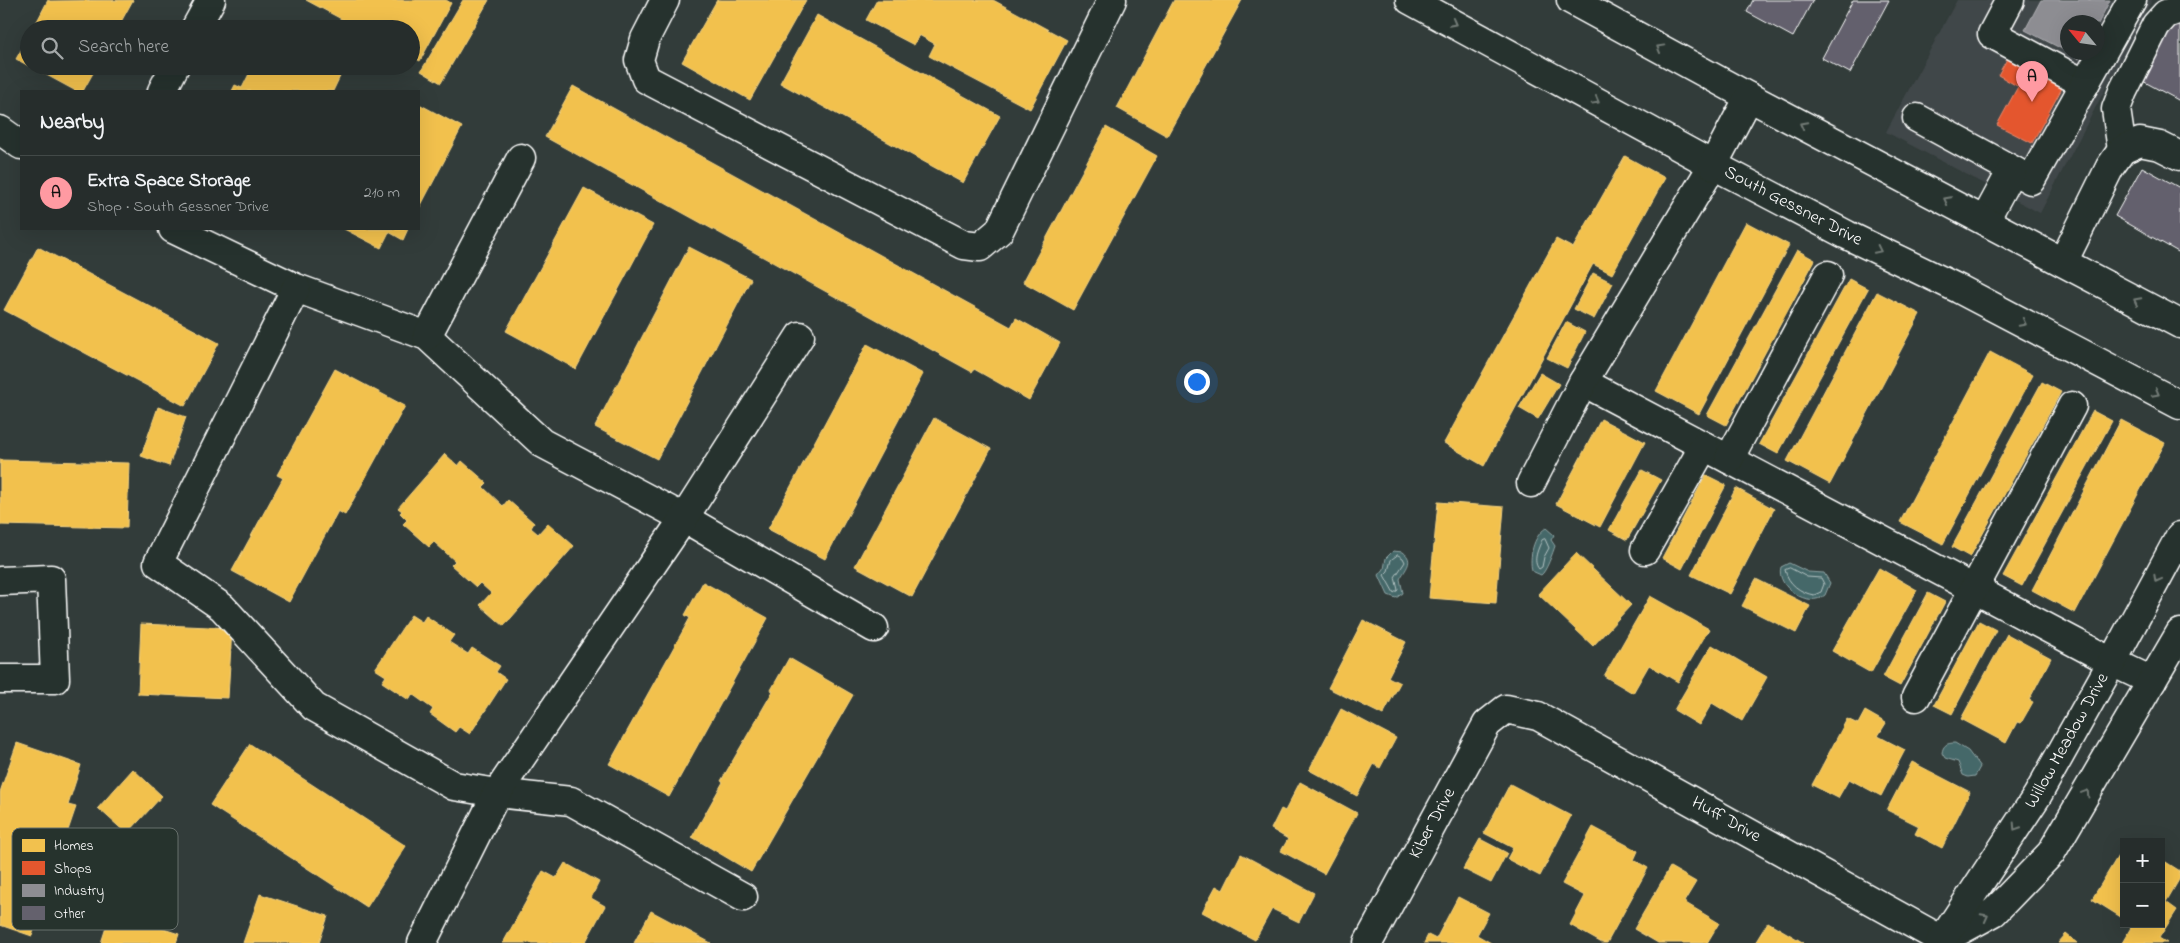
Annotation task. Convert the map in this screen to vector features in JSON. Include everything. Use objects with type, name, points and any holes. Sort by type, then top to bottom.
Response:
[{"type":"street","points":[[200,20],[211,0]]},
{"type":"street","points":[[664,0],[645,38],[639,60],[646,79],[964,245],[980,247],[999,231],[1112,0]]},
{"type":"street","name":"South Gessner Drive","points":[[1410,0],[1712,165],[1958,289],[2180,406]]},
{"type":"street","points":[[1571,0],[1749,97],[2180,324]]},
{"type":"street","points":[[2010,0],[1992,34],[2085,84]]},
{"type":"street","points":[[1916,118],[2031,180],[2132,0]]},
{"type":"street","points":[[2122,150],[2116,109],[2123,91],[2156,25],[2166,14],[2180,9]]},
{"type":"street","points":[[163,90],[170,75]]},
{"type":"street","points":[[1531,483],[1583,382],[1712,165],[1749,97]]},
{"type":"street","points":[[0,130],[20,144]]},
{"type":"street","points":[[2063,262],[2110,167],[2122,150],[2140,142],[2160,146],[2180,156]]},
{"type":"street","points":[[427,336],[521,158]]},
{"type":"street","points":[[1984,220],[2012,170]]},
{"type":"street","points":[[175,230],[296,288],[427,336],[542,443],[684,518],[874,628]]},
{"type":"street","points":[[1729,460],[1828,274]]},
{"type":"street","points":[[296,288],[158,563],[222,607],[314,707],[454,786],[571,801],[743,897]]},
{"type":"street","points":[[422,943],[497,793],[684,518],[800,336]]},
{"type":"street","points":[[1583,382],[2112,662],[2152,681]]},
{"type":"street","points":[[1916,697],[2072,406]]},
{"type":"street","points":[[1645,550],[1704,446]]},
{"type":"street","name":"Willow Meadow Drive","points":[[1941,942],[2037,796],[2180,536]]},
{"type":"street","points":[[0,581],[51,579],[54,680],[0,679]]},
{"type":"street","points":[[1941,942],[1994,912],[2051,853],[2180,633]]},
{"type":"street","name":"Huff Drive","points":[[1506,709],[1538,716],[1941,942]]},
{"type":"street","name":"Kiber Drive","points":[[1368,943],[1487,724],[1506,709]]},
{"type":"shaded area","points":[[1957,0],[2152,0],[2040,213],[1886,132]]},
{"type":"water","points":[[1546,528],[1554,535],[1551,540],[1555,546],[1541,575],[1532,571],[1531,560],[1535,541]]},
{"type":"water","points":[[1393,551],[1403,552],[1407,555],[1409,562],[1400,579],[1403,593],[1396,598],[1388,595],[1379,575],[1384,569],[1386,558]]},
{"type":"water","points":[[1789,563],[1808,572],[1824,573],[1830,583],[1825,595],[1818,599],[1802,598],[1788,588],[1783,582],[1781,567]]},
{"type":"water","points":[[1955,743],[1968,751],[1980,767],[1975,776],[1968,777],[1963,775],[1958,762],[1945,758],[1942,753],[1944,746]]},
{"type":"building: Homes","points":[[48,0],[133,0],[122,20],[38,20]]},
{"type":"building: Homes","points":[[306,0],[446,0],[451,3],[420,61],[420,20],[343,20]]},
{"type":"building: Homes","points":[[463,0],[489,0],[441,83],[421,71]]},
{"type":"building: Homes","points":[[717,0],[806,0],[750,100],[682,62]]},
{"type":"building: Homes","points":[[877,0],[993,0],[1067,40],[1030,109],[929,56],[935,44],[919,35],[914,45],[866,20]]},
{"type":"building: Homes","points":[[1174,0],[1242,0],[1167,136],[1117,108]]},
{"type":"building: Homes","points":[[817,15],[1000,116],[963,183],[780,83]]},
{"type":"building: Homes","points":[[20,52],[20,61],[16,59]]},
{"type":"building: Homes","points":[[47,75],[92,75],[84,90],[74,90]]},
{"type":"building: Homes","points":[[248,75],[341,75],[333,90],[232,90],[235,85],[242,88]]},
{"type":"building: Homes","points":[[573,86],[1011,327],[1016,318],[1060,343],[1029,400],[974,369],[972,372],[545,137]]},
{"type":"building: Homes","points":[[420,105],[462,127],[420,207]]},
{"type":"building: Homes","points":[[1106,127],[1157,156],[1073,310],[1023,282]]},
{"type":"building: Homes","points":[[1625,156],[1665,178],[1612,274],[1593,264],[1484,466],[1444,443],[1556,239],[1573,248]]},
{"type":"building: Homes","points":[[584,188],[653,225],[576,369],[506,331]]},
{"type":"building: Homes","points":[[1746,222],[1789,245],[1699,414],[1656,391]]},
{"type":"building: Homes","points":[[346,230],[408,230],[403,240],[389,232],[381,248]]},
{"type":"building: Homes","points":[[38,247],[219,343],[185,406],[4,310]]},
{"type":"building: Homes","points":[[689,247],[751,279],[657,459],[595,427]]},
{"type":"building: Homes","points":[[1797,250],[1815,260],[1726,425],[1707,415]]},
{"type":"building: Homes","points":[[1593,273],[1613,283],[1594,319],[1574,309]]},
{"type":"building: Homes","points":[[1849,279],[1868,289],[1778,454],[1759,444]]},
{"type":"building: Homes","points":[[1877,292],[1920,314],[1830,484],[1787,461]]},
{"type":"building: Homes","points":[[1566,322],[1585,332],[1567,368],[1547,358]]},
{"type":"building: Homes","points":[[867,344],[923,374],[825,559],[768,529]]},
{"type":"building: Homes","points":[[1990,352],[2033,375],[1943,544],[1900,522]]},
{"type":"building: Homes","points":[[335,369],[405,406],[345,515],[338,511],[289,602],[232,571],[283,478],[277,475]]},
{"type":"building: Homes","points":[[1540,373],[1559,384],[1538,419],[1519,408]]},
{"type":"building: Homes","points":[[2042,382],[2061,392],[1970,557],[1952,547]]},
{"type":"building: Homes","points":[[158,407],[186,417],[169,466],[141,456]]},
{"type":"building: Homes","points":[[2093,411],[2112,421],[2022,586],[2003,576]]},
{"type":"building: Homes","points":[[934,418],[991,449],[912,597],[855,566]]},
{"type":"building: Homes","points":[[1601,419],[1645,442],[1600,527],[1556,504]]},
{"type":"building: Homes","points":[[2121,420],[2165,443],[2075,613],[2032,590]]},
{"type":"building: Homes","points":[[445,454],[458,466],[462,461],[487,483],[483,487],[503,506],[508,500],[534,523],[531,528],[538,534],[548,523],[574,546],[504,626],[480,605],[491,593],[480,583],[476,587],[451,565],[455,561],[434,542],[429,547],[403,524],[407,520],[398,508]]},
{"type":"building: Homes","points":[[0,460],[129,463],[127,528],[0,525]]},
{"type":"building: Homes","points":[[1642,470],[1661,480],[1627,540],[1609,530]]},
{"type":"building: Homes","points":[[1706,475],[1726,485],[1682,569],[1662,558]]},
{"type":"building: Homes","points":[[1736,488],[1774,509],[1730,594],[1691,575]]},
{"type":"building: Homes","points":[[1438,502],[1504,507],[1496,603],[1429,598]]},
{"type":"building: Homes","points":[[1576,553],[1631,605],[1593,646],[1538,594]]},
{"type":"building: Homes","points":[[1879,568],[1917,590],[1871,673],[1832,651]]},
{"type":"building: Homes","points":[[1756,579],[1810,606],[1796,633],[1742,606]]},
{"type":"building: Homes","points":[[703,582],[768,618],[669,797],[609,764],[690,618],[685,615]]},
{"type":"building: Homes","points":[[1928,593],[1945,602],[1900,686],[1883,677]]},
{"type":"building: Homes","points":[[1650,596],[1709,629],[1678,682],[1649,665],[1633,693],[1604,676]]},
{"type":"building: Homes","points":[[411,615],[422,622],[426,616],[454,635],[449,642],[468,654],[472,648],[500,666],[496,672],[506,679],[470,734],[459,727],[455,732],[430,714],[433,709],[412,694],[409,700],[382,682],[386,676],[375,669]]},
{"type":"building: Homes","points":[[1363,620],[1406,642],[1388,677],[1400,683],[1383,715],[1328,688]]},
{"type":"building: Homes","points":[[1979,621],[1996,630],[1952,714],[1934,705]]},
{"type":"building: Homes","points":[[141,624],[232,628],[228,698],[138,694]]},
{"type":"building: Homes","points":[[2007,634],[2051,658],[2029,700],[2033,702],[2021,723],[2017,722],[2006,743],[1961,719]]},
{"type":"building: Homes","points":[[1712,645],[1767,677],[1742,721],[1712,703],[1699,725],[1674,710]]},
{"type":"building: Homes","points":[[789,658],[853,695],[751,872],[692,837],[723,782],[721,781],[773,691],[771,690]]},
{"type":"building: Homes","points":[[1341,709],[1396,738],[1380,768],[1374,764],[1357,796],[1309,770]]},
{"type":"building: Homes","points":[[1865,711],[1886,723],[1878,736],[1905,750],[1881,796],[1849,779],[1838,798],[1812,785],[1847,719],[1858,724]]},
{"type":"building: Homes","points":[[17,743],[81,765],[68,805],[76,807],[69,828],[12,828],[12,929],[0,925],[0,792]]},
{"type":"building: Homes","points":[[250,744],[406,846],[367,907],[210,805]]},
{"type":"building: Homes","points":[[1912,762],[1970,792],[1942,848],[1915,834],[1919,826],[1887,810]]},
{"type":"building: Homes","points":[[133,769],[162,796],[133,828],[120,828],[98,808]]},
{"type":"building: Homes","points":[[1300,782],[1357,813],[1324,874],[1281,851],[1288,839],[1271,829],[1281,809],[1285,811]]},
{"type":"building: Homes","points":[[1510,784],[1571,816],[1540,876],[1507,859],[1513,848],[1484,833]]},
{"type":"building: Homes","points":[[1593,827],[1638,851],[1634,860],[1648,868],[1607,943],[1602,943],[1570,925],[1585,896],[1562,884]]},
{"type":"building: Homes","points":[[1480,839],[1507,853],[1491,883],[1463,869]]},
{"type":"building: Homes","points":[[2120,853],[2120,916],[2092,899]]},
{"type":"building: Homes","points":[[1241,854],[1314,893],[1299,922],[1272,909],[1255,940],[1202,912],[1216,886],[1223,890]]},
{"type":"building: Homes","points":[[2165,862],[2180,871],[2180,878],[2166,902],[2177,910],[2159,938],[2167,943],[2122,943],[2131,928],[2165,928]]},
{"type":"building: Homes","points":[[565,863],[599,882],[591,898],[605,906],[585,943],[503,943],[543,871],[556,878]]},
{"type":"building: Homes","points":[[1670,867],[1696,882],[1684,902],[1719,923],[1707,943],[1658,943],[1634,929]]},
{"type":"building: Homes","points":[[260,894],[328,916],[319,943],[243,943]]},
{"type":"building: Homes","points":[[1458,897],[1489,913],[1477,935],[1491,943],[1424,943],[1428,935],[1436,939]]},
{"type":"building: Homes","points":[[651,911],[711,943],[634,943]]},
{"type":"building: Homes","points":[[1768,922],[1804,943],[1755,943]]},
{"type":"building: Homes","points":[[15,930],[34,930],[32,936]]},
{"type":"building: Homes","points":[[105,930],[167,930],[179,934],[176,943],[101,943]]},
{"type":"building: Homes","points":[[2066,934],[2077,943],[2058,943]]},
{"type":"building: Shops","points":[[2011,52],[2030,63],[2017,86],[1998,75]]},
{"type":"building: Shops","points":[[2032,61],[2067,79],[2032,143],[1997,125]]},
{"type":"building: Industry","points":[[2041,0],[2110,0],[2102,15],[2060,15],[2060,48],[2025,30]]},
{"type":"building: Other","points":[[1753,0],[1813,0],[1793,37],[1747,12]]},
{"type":"building: Other","points":[[1853,0],[1889,0],[1850,73],[1822,58]]},
{"type":"building: Other","points":[[2172,17],[2180,21],[2180,101],[2139,79]]},
{"type":"building: Other","points":[[2142,167],[2180,188],[2180,253],[2115,216]]},
{"type":"place","name":"Extra Space Storage","points":[[2032,102]]}]
